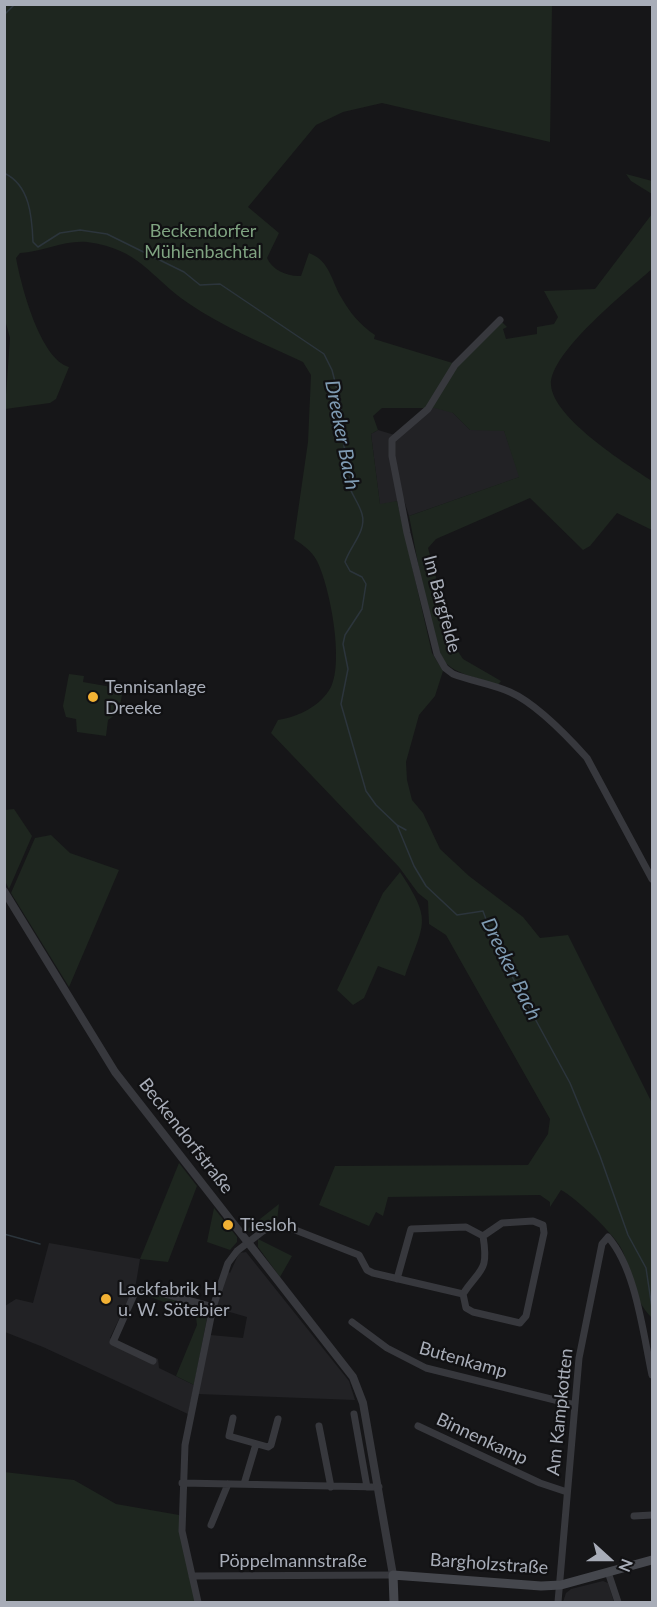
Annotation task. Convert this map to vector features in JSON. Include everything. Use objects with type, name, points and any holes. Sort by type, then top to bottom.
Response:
[{"type":"main road","name":"Bargholzstraße","points":[[393,1575],[541,1586],[561,1585],[652,1560]]},
{"type":"main road","name":"Beckendorfstraße","points":[[393,1575],[394,1602]]},
{"type":"street","name":"Im Bargfelde","points":[[500,320],[455,365],[435,401],[392,440],[392,456],[407,533],[437,654],[445,668],[453,674],[508,691],[521,698],[577,747],[587,758],[652,879]]},
{"type":"street","name":"Beckendorfstraße","points":[[4,891],[115,1072],[353,1377],[363,1403],[393,1575]]},
{"type":"street","points":[[533,1221],[543,1225],[544,1233],[526,1316],[520,1323],[473,1312],[466,1308],[463,1298],[484,1270],[483,1236],[496,1224],[533,1221]]},
{"type":"street","points":[[198,1602],[182,1531],[182,1483],[188,1430],[213,1307],[228,1263],[237,1251],[272,1225],[289,1226],[359,1255],[368,1270],[373,1273],[463,1298]]},
{"type":"street","points":[[397,1279],[411,1229],[466,1227],[483,1236]]},
{"type":"street","name":"Am Kampkotten","points":[[558,1602],[579,1358],[603,1244],[608,1237],[619,1250],[636,1301],[652,1375]]},
{"type":"street","points":[[153,1362],[113,1342],[136,1290],[143,1288],[213,1307]]},
{"type":"street","name":"Butenkamp","points":[[352,1322],[387,1348],[426,1368],[574,1406]]},
{"type":"street","points":[[354,1414],[367,1487]]},
{"type":"street","points":[[233,1418],[230,1436],[268,1447],[271,1445],[278,1419]]},
{"type":"street","points":[[319,1426],[331,1487]]},
{"type":"street","name":"Binnenkamp","points":[[418,1426],[540,1483],[567,1492]]},
{"type":"street","points":[[244,1484],[256,1444]]},
{"type":"street","points":[[182,1483],[379,1487]]},
{"type":"street","points":[[211,1525],[228,1484]]},
{"type":"street","points":[[634,1516],[652,1515]]},
{"type":"street","points":[[608,1572],[618,1602]]},
{"type":"street","name":"Pöppelmannstraße","points":[[192,1576],[393,1575]]},
{"type":"shaded area","points":[[436,404],[450,410],[470,430],[504,430],[520,477],[409,516],[404,500],[380,505],[371,434],[378,430],[398,436]]},
{"type":"shaded area","points":[[49,1243],[140,1259],[136,1283],[110,1338],[158,1359],[159,1368],[194,1385],[188,1414],[43,1347],[5,1332],[5,1306],[16,1299],[33,1303]]},
{"type":"shaded area","points":[[246,1252],[349,1381],[355,1400],[198,1394],[210,1335],[243,1338],[247,1317],[216,1308],[227,1271],[230,1273],[239,1253]]},
{"type":"shaded area","points":[[603,1581],[608,1583],[614,1602],[563,1602],[566,1593],[571,1589]]},
{"type":"green space","name":"Beckendorfer Mühlenbachtal","points":[[5,5],[552,5],[550,142],[382,103],[343,112],[316,125],[248,207],[279,233],[267,258],[277,269],[286,274],[301,276],[309,253],[316,256],[326,266],[348,308],[360,323],[375,335],[374,339],[459,365],[501,321],[507,327],[503,329],[506,339],[537,334],[537,327],[554,324],[558,317],[544,291],[595,289],[652,214],[652,269],[609,306],[576,340],[554,372],[551,385],[555,398],[564,412],[577,425],[609,452],[652,481],[652,530],[617,513],[590,546],[583,550],[530,498],[436,539],[428,548],[455,647],[463,659],[501,681],[498,685],[452,668],[441,654],[419,570],[409,516],[519,477],[504,431],[470,430],[453,413],[435,408],[382,408],[373,416],[378,430],[371,434],[380,504],[397,501],[432,653],[443,671],[435,696],[419,715],[406,762],[407,780],[412,800],[423,813],[440,849],[469,876],[523,917],[540,938],[568,935],[652,1103],[652,1318],[636,1295],[627,1262],[619,1245],[595,1218],[561,1190],[550,1207],[550,1202],[540,1195],[388,1197],[383,1216],[376,1212],[369,1226],[319,1205],[335,1166],[528,1165],[548,1134],[550,1119],[446,935],[429,924],[428,901],[418,893],[399,867],[271,733],[278,720],[308,710],[321,700],[331,687],[335,675],[334,624],[322,573],[313,554],[294,539],[308,442],[311,375],[303,362],[201,312],[132,257],[105,246],[87,242],[70,243],[20,253],[16,258],[27,302],[41,336],[49,350],[59,361],[69,367],[56,399],[50,403],[5,409],[10,338],[5,320]]},
{"type":"green space","points":[[626,174],[652,181],[652,194],[631,181]]},
{"type":"green space","name":"Tennisanlage Dreeke","points":[[69,674],[84,676],[83,682],[123,689],[119,712],[108,720],[106,736],[77,732],[76,719],[66,717],[63,706]]},
{"type":"green space","points":[[14,809],[32,836],[9,889],[5,881],[5,810]]},
{"type":"green space","points":[[51,835],[70,853],[119,870],[69,987],[11,893],[35,838]]},
{"type":"green space","points":[[400,872],[421,913],[422,923],[417,944],[405,976],[378,966],[364,998],[353,1005],[337,990],[383,893]]},
{"type":"green space","points":[[179,1163],[197,1186],[168,1262],[140,1259]]},
{"type":"green space","points":[[279,1204],[277,1221],[252,1233],[246,1230]]},
{"type":"green space","points":[[214,1208],[237,1237],[237,1242],[230,1250],[207,1242]]},
{"type":"green space","points":[[258,1239],[292,1256],[280,1277],[258,1247]]},
{"type":"green space","points":[[143,1291],[205,1309],[208,1313],[194,1385],[176,1376],[197,1325],[196,1317],[192,1313],[148,1296]]},
{"type":"green space","points":[[4,1472],[74,1480],[116,1504],[179,1515],[197,1602],[5,1602]]},
{"type":"waterway","points":[[4,15],[15,4]]},
{"type":"waterway","name":"Dreeker Bach","points":[[4,173],[13,178],[24,194],[32,222],[33,242],[38,247],[60,233],[80,230],[107,234],[184,272],[200,285],[220,284],[324,354],[332,370],[341,405],[344,447],[349,455],[351,474],[348,483],[361,510],[363,520],[360,532],[345,562],[350,571],[362,577],[366,584],[362,609],[345,635],[343,644],[348,669],[341,704],[366,791],[376,805],[397,825],[414,866],[426,886],[457,915],[483,911],[496,947],[570,1083],[600,1156],[628,1235],[646,1268],[652,1308]]},
{"type":"waterway","name":"Dreeker Bach","points":[[397,825],[406,830]]},
{"type":"waterway","points":[[4,1234],[40,1244]]},
{"type":"place","name":"Tennisanlage Dreeke","points":[[93,697]]},
{"type":"place","name":"Tiesloh","points":[[228,1225]]},
{"type":"place","name":"Lackfabrik H. u. W. Sötebier","points":[[106,1299]]}]
